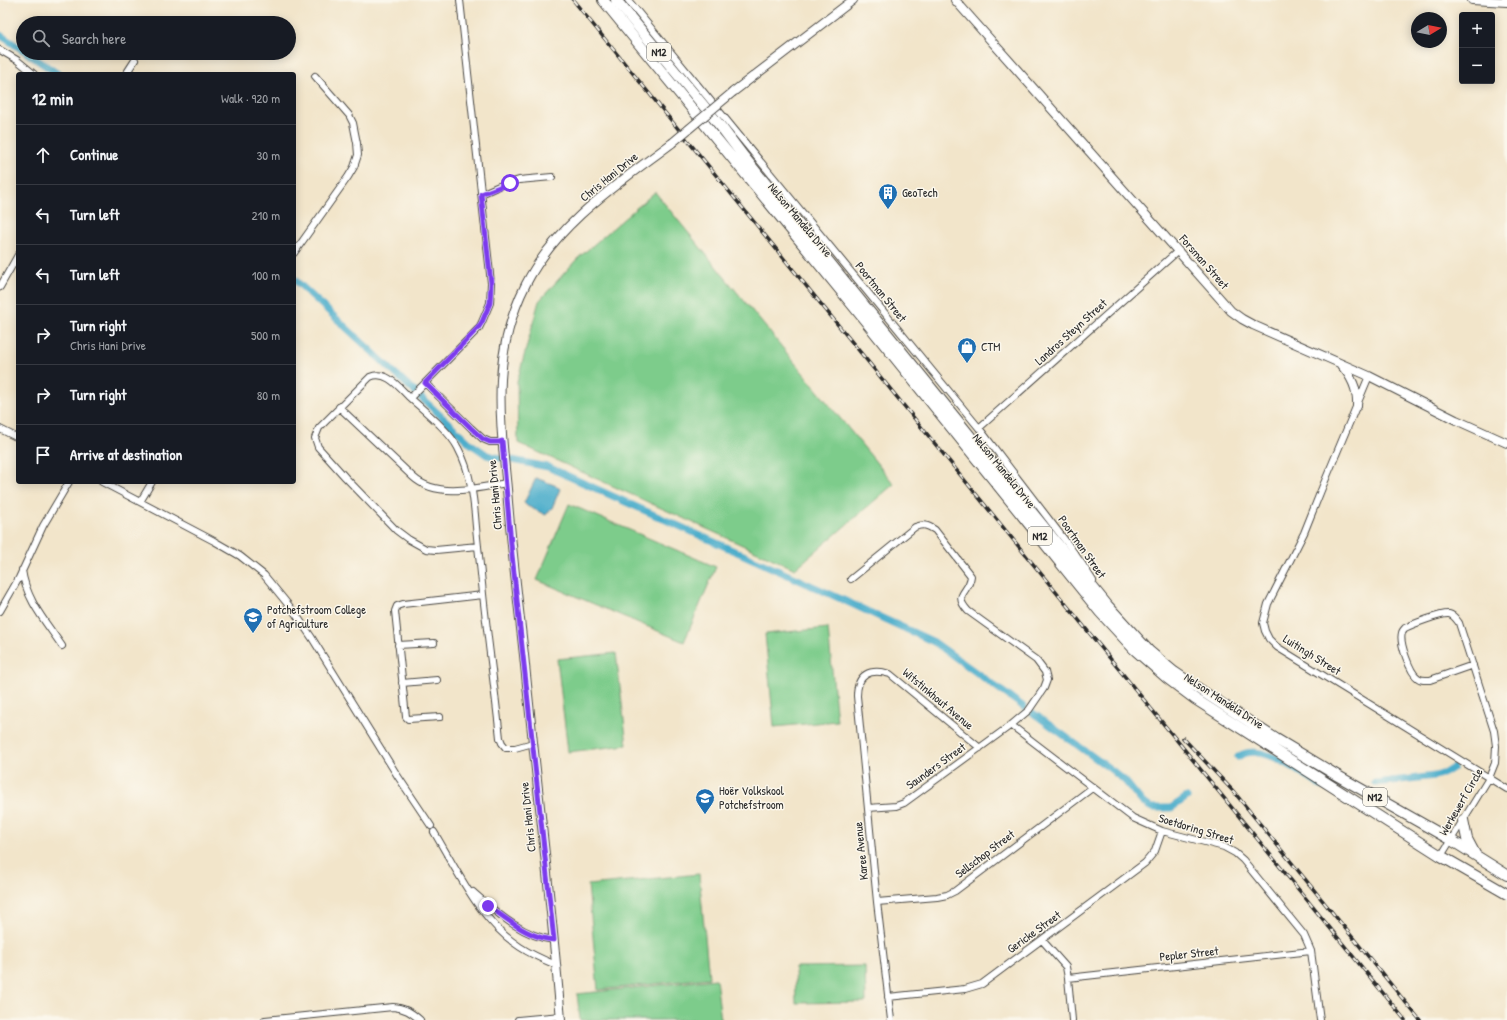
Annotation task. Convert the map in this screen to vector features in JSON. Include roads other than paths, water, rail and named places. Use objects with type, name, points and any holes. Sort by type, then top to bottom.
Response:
[{"type":"highway","name":"Nelson Mandela Drive","points":[[603,0],[860,314],[1100,612],[1134,650],[1195,699],[1441,856],[1507,894]]},
{"type":"highway","name":"Nelson Mandela Drive","points":[[616,0],[722,128],[1107,606],[1149,651],[1174,672],[1204,693],[1276,739],[1451,840],[1507,875]]},
{"type":"highway","points":[[1463,820],[1467,839],[1476,856]]},
{"type":"street","points":[[414,394],[478,328],[488,310],[491,295],[491,283],[460,0]]},
{"type":"street","name":"Poortman Street","points":[[628,0],[979,428],[1071,548],[1107,606]]},
{"type":"street","name":"Chris Hani Drive","points":[[561,1018],[554,940],[512,555],[502,441],[501,374],[510,327],[529,279],[540,260],[556,240],[580,216],[626,177],[672,143],[733,92],[853,0]]},
{"type":"street","name":"Forsman Street","points":[[954,0],[1231,311],[1242,319],[1369,376],[1469,426],[1507,443]]},
{"type":"street","points":[[1472,0],[1507,2]]},
{"type":"street","points":[[0,50],[16,59]]},
{"type":"street","points":[[17,60],[32,72]]},
{"type":"street","points":[[127,72],[135,60]]},
{"type":"street","points":[[296,250],[348,177],[354,167],[358,154],[354,130],[349,115],[314,76]]},
{"type":"street","points":[[481,194],[499,186],[519,180],[552,177]]},
{"type":"street","name":"Landros Steyn Street","points":[[979,428],[1178,251]]},
{"type":"street","points":[[0,287],[16,258]]},
{"type":"street","points":[[1337,362],[1348,373],[1353,382],[1357,395],[1357,406]]},
{"type":"street","points":[[478,546],[446,550],[426,549],[408,539],[396,530],[323,453],[315,442],[314,438],[319,428],[370,377],[376,375],[386,376],[414,394],[454,442],[461,453],[472,489],[478,546],[483,595],[502,743],[506,748],[533,743]]},
{"type":"street","name":"Luitingh Street","points":[[1369,376],[1304,533],[1268,604],[1263,623],[1265,631],[1269,639],[1277,646],[1507,789]]},
{"type":"street","points":[[425,383],[483,439],[490,442],[502,441]]},
{"type":"street","points":[[339,407],[419,483],[436,489],[472,489],[506,483]]},
{"type":"street","points":[[0,429],[16,437]]},
{"type":"street","points":[[0,611],[43,526],[68,484]]},
{"type":"street","points":[[106,484],[240,556],[264,575],[295,613],[312,638],[397,775],[433,829],[466,885],[490,920],[519,947],[556,965]]},
{"type":"street","points":[[140,502],[151,484]]},
{"type":"street","name":"Saunders Street","points":[[851,579],[916,527],[928,525],[934,530],[971,576],[970,582],[961,595],[960,600],[963,606],[1036,660],[1045,672],[1047,680],[1044,688],[1028,710],[980,748],[904,803],[896,806],[868,808]]},
{"type":"street","points":[[22,570],[28,593],[33,604],[62,646]]},
{"type":"street","points":[[440,717],[408,719],[406,717],[395,611],[397,606],[483,595]]},
{"type":"street","name":"Werkewerf Circle","points":[[1441,856],[1489,778],[1495,763],[1496,746],[1494,731],[1473,665],[1454,616],[1449,614],[1443,615],[1412,625],[1405,628],[1402,632],[1401,640],[1403,648],[1412,671],[1417,678],[1423,681],[1473,665]]},
{"type":"street","points":[[398,646],[434,643]]},
{"type":"street","name":"Witstinkhout Avenue","points":[[860,681],[865,674],[873,672],[881,671],[890,674],[980,748]]},
{"type":"street","points":[[402,683],[437,680]]},
{"type":"street","name":"Karee Avenue","points":[[860,681],[857,686],[857,696],[877,902],[891,1020]]},
{"type":"street","name":"Soetdoring Street","points":[[1010,725],[1133,818],[1162,831],[1224,848],[1236,853],[1256,874],[1304,935],[1311,951],[1320,1020]]},
{"type":"street","name":"Sellschop Street","points":[[877,902],[937,897],[955,891],[1092,788]]},
{"type":"street","name":"Gericke Street","points":[[888,997],[975,987],[982,984],[1145,863],[1155,851],[1162,831]]},
{"type":"street","points":[[466,885],[488,906],[532,936],[554,940]]},
{"type":"street","points":[[1042,940],[1066,967],[1072,1020]]},
{"type":"street","name":"Pepler Street","points":[[1068,978],[1311,951]]},
{"type":"street","points":[[265,1020],[393,1008],[402,1008],[411,1012],[420,1020]]},
{"type":"street","points":[[518,1020],[561,1018]]},
{"type":"water","points":[[536,478],[557,486],[560,489],[552,508],[546,515],[524,503]]},
{"type":"waterway","points":[[0,35],[16,45]]},
{"type":"waterway","points":[[37,60],[55,72]]},
{"type":"waterway","points":[[296,281],[471,444],[487,455],[500,458]]},
{"type":"waterway","points":[[512,460],[548,467],[934,642],[1024,707]]},
{"type":"waterway","points":[[1033,713],[1113,771],[1125,781],[1143,803],[1152,808],[1171,808],[1187,797]]},
{"type":"waterway","points":[[1238,757],[1247,753],[1258,753],[1269,756],[1292,767],[1321,786],[1329,788]]},
{"type":"waterway","points":[[1375,783],[1435,776],[1445,773],[1453,768]]},
{"type":"railway","points":[[573,0],[1405,1020]]},
{"type":"railway","points":[[1183,738],[1234,792],[1420,1020]]},
{"type":"place","name":"GeoTech","points":[[888,210]]},
{"type":"place","name":"CTM","points":[[967,364]]},
{"type":"place","name":"Potchefstroom College of Agriculture","points":[[253,634]]},
{"type":"place","name":"Hoër Volkskool Potchefstroom","points":[[705,815]]}]
